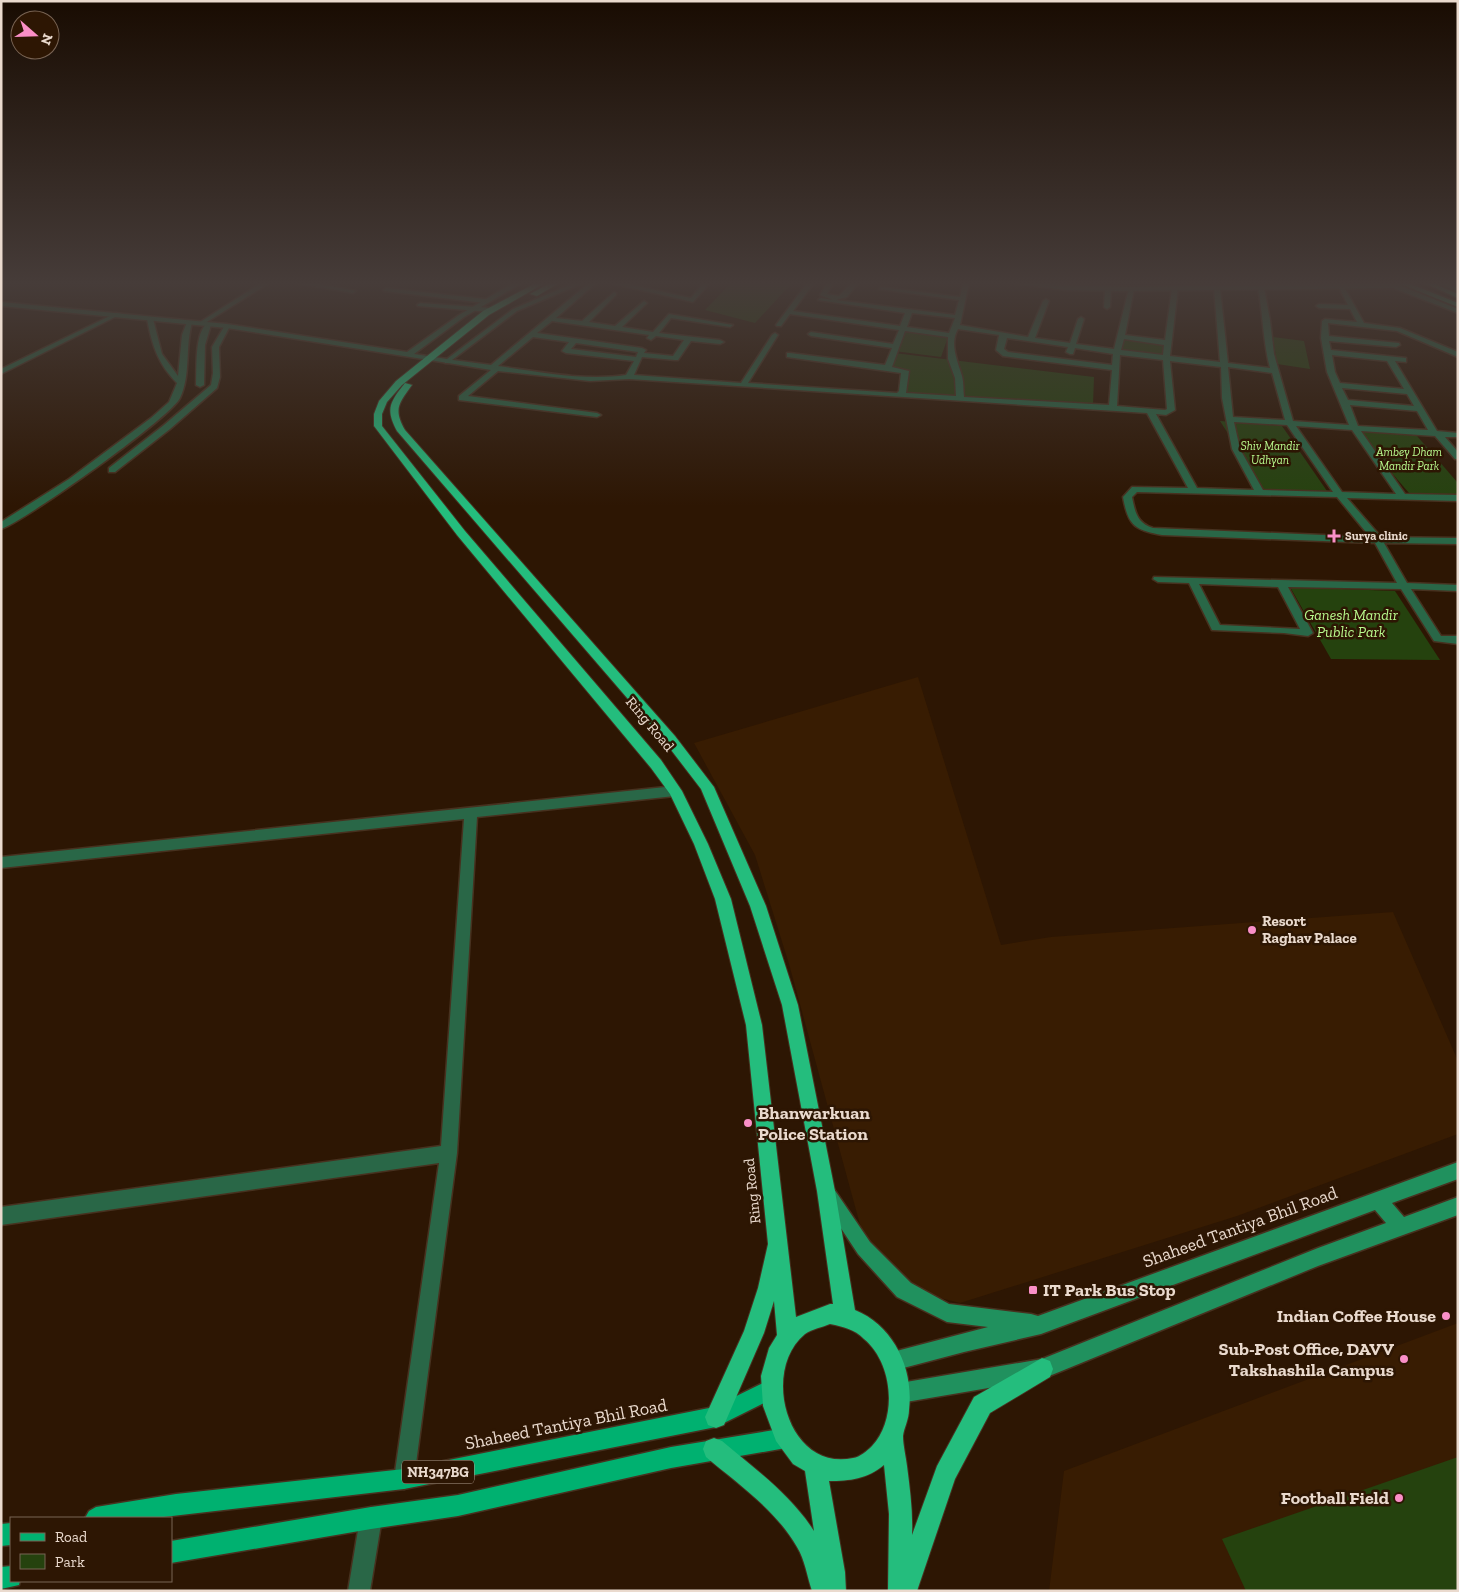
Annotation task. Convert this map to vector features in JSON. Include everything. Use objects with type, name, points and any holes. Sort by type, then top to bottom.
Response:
[{"type":"highway","name":"Ring Road","points":[[438,359],[399,382],[383,401],[378,414],[378,426],[462,532],[656,764],[675,792],[701,844],[723,899],[754,1025],[788,1336]]},
{"type":"highway","name":"Ring Road","points":[[438,359],[415,377],[402,393],[393,405],[393,418],[407,438],[670,738],[705,783],[758,906],[790,1005],[826,1191],[840,1289],[846,1316]]},
{"type":"highway","points":[[716,1416],[754,1333],[768,1288],[778,1237]]},
{"type":"highway","points":[[830,1314],[846,1316],[860,1323],[873,1332],[884,1345],[892,1361],[900,1393],[898,1415],[892,1435],[884,1449],[873,1460],[860,1468],[845,1472],[830,1471],[815,1466],[799,1454],[786,1438],[776,1419],[771,1389],[775,1360],[788,1336],[800,1324],[814,1317],[830,1314]]},
{"type":"highway","points":[[905,1591],[945,1474],[982,1405],[1042,1369]]},
{"type":"highway","points":[[892,1435],[901,1514],[900,1591]]},
{"type":"highway","points":[[714,1449],[754,1484],[768,1493],[792,1518],[813,1552],[824,1591]]},
{"type":"highway","points":[[815,1466],[833,1572],[834,1591]]},
{"type":"main road","name":"Shaheed Tantiya Bhil Road","points":[[892,1361],[964,1342],[1041,1325],[1458,1170]]},
{"type":"main road","points":[[826,1191],[864,1248],[904,1290],[947,1313],[1041,1325]]},
{"type":"main road","points":[[1378,1200],[1401,1227]]},
{"type":"main road","points":[[900,1393],[1042,1369],[1308,1261],[1458,1206]]},
{"type":"main road","name":"Shaheed Tantiya Bhil Road","points":[[102,1517],[176,1504],[404,1479],[716,1416],[771,1389]]},
{"type":"main road","name":"NH347BG","points":[[172,1552],[484,1501],[714,1449],[786,1438]]},
{"type":"street","points":[[1,372],[31,357]]},
{"type":"street","points":[[159,357],[165,369],[181,383]]},
{"type":"street","points":[[1,526],[72,481],[154,420],[172,404],[181,383],[183,357]]},
{"type":"street","points":[[200,385],[201,357]]},
{"type":"street","points":[[112,470],[167,427],[214,386],[217,380],[217,357]]},
{"type":"street","points":[[428,357],[494,369],[589,379],[613,380],[628,377],[1166,413],[1172,410],[1166,357]]},
{"type":"street","points":[[507,357],[462,398],[597,415]]},
{"type":"street","points":[[628,377],[639,357]]},
{"type":"street","points":[[743,385],[761,357]]},
{"type":"street","points":[[807,357],[905,371],[903,392],[898,395]]},
{"type":"street","points":[[888,368],[891,357]]},
{"type":"street","points":[[952,357],[959,378],[960,400]]},
{"type":"street","points":[[1034,357],[1115,368]]},
{"type":"street","points":[[1068,362],[1069,357]]},
{"type":"street","points":[[1113,408],[1116,357]]},
{"type":"street","points":[[1168,357],[1276,371]]},
{"type":"street","points":[[1223,357],[1226,398],[1236,449],[1260,493]]},
{"type":"street","points":[[1271,357],[1289,422],[1339,494],[1378,540],[1404,586],[1438,639],[1458,640]]},
{"type":"street","points":[[1328,357],[1336,385],[1345,402],[1354,427],[1403,497]]},
{"type":"street","points":[[1375,357],[1403,360]]},
{"type":"street","points":[[1390,359],[1436,434],[1458,457]]},
{"type":"street","points":[[1336,385],[1409,392]]},
{"type":"street","points":[[1345,402],[1422,410]]},
{"type":"street","points":[[1150,411],[1194,491]]},
{"type":"street","points":[[1229,419],[1458,435]]},
{"type":"street","points":[[1458,498],[1135,488],[1127,497],[1132,520],[1142,529],[1162,532],[1458,541]]},
{"type":"street","points":[[1158,579],[1458,588]]},
{"type":"street","points":[[1194,581],[1216,628],[1308,633],[1281,584]]},
{"type":"street","points":[[1,863],[675,792]]},
{"type":"street","points":[[404,1479],[449,1153],[472,814]]},
{"type":"street","points":[[1,1216],[449,1153]]},
{"type":"street","points":[[359,1591],[371,1518]]},
{"type":"shaded area","points":[[918,677],[1001,945],[1051,937],[1393,912],[1458,1061],[1458,1134],[1237,1216],[960,1303],[912,1291],[871,1265],[789,964],[755,855],[694,743]]},
{"type":"shaded area","points":[[1458,1323],[1458,1591],[1049,1591],[1064,1471]]},
{"type":"green space","points":[[893,357],[930,357],[1094,377],[1093,405],[906,394],[909,371],[891,366]]},
{"type":"green space","points":[[1276,357],[1307,357],[1310,369],[1277,364]]},
{"type":"green space","name":"Shiv Mandir Udhyan","points":[[1220,421],[1282,426],[1327,491],[1264,490]]},
{"type":"green space","name":"Ambey Dham Mandir Park","points":[[1355,430],[1417,436],[1458,483],[1458,495],[1409,493]]},
{"type":"green space","name":"Ganesh Mandir Public Park","points":[[1290,587],[1395,591],[1440,660],[1331,659]]},
{"type":"green space","name":"Football Field","points":[[1458,1457],[1458,1591],[1246,1591],[1222,1539]]},
{"type":"place","name":"Surya clinic","points":[[1334,536]]},
{"type":"place","name":"Resort Raghav Palace","points":[[1252,930]]},
{"type":"place","name":"Bhanwarkuan Police Station","points":[[748,1123]]},
{"type":"place","name":"IT Park Bus Stop","points":[[1033,1290]]},
{"type":"place","name":"Indian Coffee House","points":[[1446,1316]]},
{"type":"place","name":"Sub-Post Office, DAVV Takshashila Campus","points":[[1404,1359]]},
{"type":"place","name":"Football Field","points":[[1399,1498]]}]
